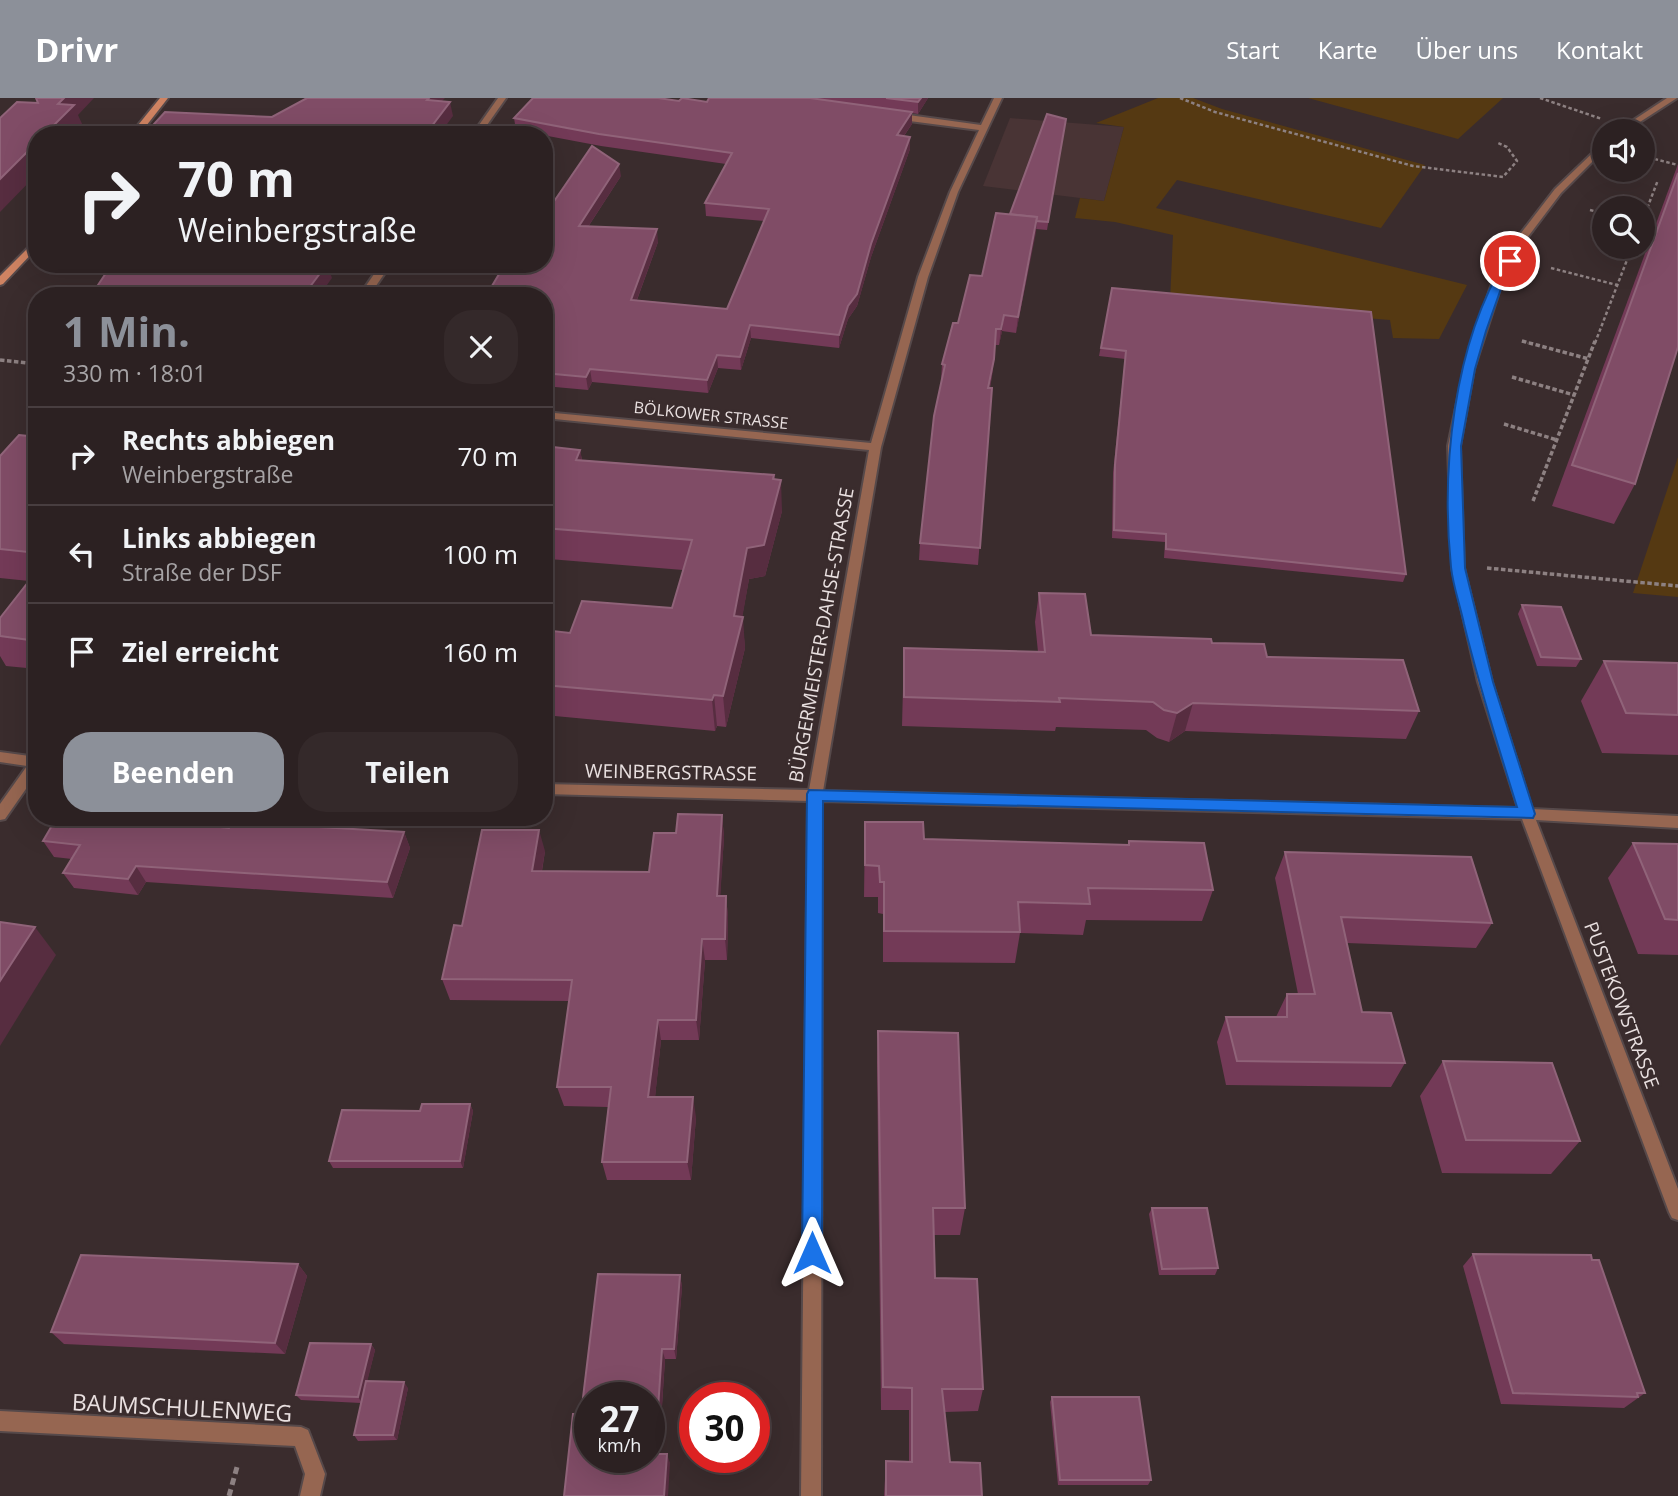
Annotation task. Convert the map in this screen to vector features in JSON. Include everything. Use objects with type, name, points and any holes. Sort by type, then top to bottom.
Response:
[{"type":"main road","points":[[141,126],[164,98]]},
{"type":"main road","points":[[0,282],[28,252]]},
{"type":"street","points":[[482,126],[502,98]]},
{"type":"street","name":"BÜRGERMEISTER-DAHSE-STRASSE","points":[[811,1496],[815,794],[875,447],[923,277],[954,192],[998,98]]},
{"type":"street","points":[[1640,119],[1673,98]]},
{"type":"street","points":[[889,116],[983,128]]},
{"type":"street","name":"PUSTEKOWSTRASSE","points":[[1592,157],[1558,191],[1523,237],[1496,286],[1480,331],[1469,369],[1454,446],[1458,568],[1485,682],[1527,814],[1678,1212]]},
{"type":"street","name":"BÖLKOWER STRASSE","points":[[553,416],[875,447]]},
{"type":"street","points":[[0,757],[28,761]]},
{"type":"street","points":[[0,815],[28,775]]},
{"type":"street","name":"WEINBERGSTRASSE","points":[[553,789],[1527,814],[1678,822]]},
{"type":"street","name":"BAUMSCHULENWEG","points":[[0,1421],[301,1437],[315,1474],[310,1496]]},
{"type":"path","points":[[1180,98],[1215,112],[1413,166],[1503,177],[1517,161],[1507,147],[1498,143]]},
{"type":"path","points":[[1540,98],[1597,119]]},
{"type":"path","points":[[1655,159],[1678,165]]},
{"type":"path","points":[[1652,196],[1658,180]]},
{"type":"path","points":[[1533,500],[1627,259]]},
{"type":"path","points":[[1551,268],[1617,285]]},
{"type":"path","points":[[1522,341],[1589,359]]},
{"type":"path","points":[[0,360],[28,363]]},
{"type":"path","points":[[1512,377],[1574,395]]},
{"type":"path","points":[[1504,425],[1557,440]]},
{"type":"path","points":[[1458,568],[1484,568],[1678,586]]},
{"type":"shaded area","points":[[1158,98],[1193,98],[1222,109],[1425,165],[1381,228],[1177,180],[1156,208],[1467,285],[1439,339],[1393,338],[1390,320],[1170,302],[1173,235],[1115,222],[1075,218],[1080,198],[1104,201],[1124,127],[1096,123]]},
{"type":"shaded area","points":[[1308,98],[1503,98],[1458,139]]},
{"type":"shaded area","points":[[1010,118],[1124,127],[1104,201],[983,186]]},
{"type":"shaded area","points":[[1678,457],[1678,597],[1633,593]]},
{"type":"building","points":[[36,98],[64,98],[58,104],[74,105],[53,126],[28,126],[28,151],[0,179],[0,118],[17,102],[38,103]]},
{"type":"building","points":[[307,98],[429,98],[427,100],[450,102],[432,126],[152,126],[165,112],[272,117]]},
{"type":"building","points":[[533,98],[658,98],[679,101],[682,98],[707,102],[709,98],[810,98],[912,112],[897,135],[910,137],[871,244],[857,294],[848,306],[839,335],[750,325],[740,357],[717,355],[707,380],[590,369],[586,377],[553,374],[553,287],[491,287],[500,273],[553,273],[553,203],[592,146],[619,164],[579,226],[657,229],[631,300],[727,309],[769,209],[705,203],[732,153],[599,134],[514,118]]},
{"type":"building","points":[[886,98],[921,98],[918,102]]},
{"type":"building","points":[[1047,114],[1066,119],[1048,222],[1036,221],[1037,217],[1010,214]]},
{"type":"building","points":[[1678,173],[1678,347],[1635,484],[1572,465],[1647,259],[1655,259],[1655,236]]},
{"type":"building","points":[[996,213],[1037,217],[1018,317],[1004,315],[1001,329],[996,329],[988,388],[992,388],[980,548],[920,543],[934,416],[945,365],[942,364],[953,323],[958,323],[970,275],[982,276]]},
{"type":"building","points":[[106,273],[320,273],[310,287],[97,287]]},
{"type":"building","points":[[1112,288],[1371,312],[1406,574],[1166,549],[1166,534],[1114,530],[1115,465],[1126,351],[1101,348]]},
{"type":"building","points":[[19,435],[28,436],[28,552],[0,549],[0,456]]},
{"type":"building","points":[[553,447],[580,450],[576,460],[774,475],[773,479],[781,480],[764,545],[747,548],[734,616],[743,617],[723,696],[714,695],[712,700],[553,686],[553,631],[570,633],[582,601],[672,608],[692,540],[553,529]]},
{"type":"building","points":[[28,582],[28,640],[0,636],[0,618]]},
{"type":"building","points":[[1039,593],[1085,594],[1091,635],[1211,639],[1212,643],[1264,644],[1267,657],[1403,660],[1419,711],[1193,703],[1177,713],[1164,710],[1153,702],[1059,698],[1060,702],[904,697],[904,648],[1045,652]]},
{"type":"building","points":[[1522,605],[1561,607],[1581,659],[1541,657]]},
{"type":"building","points":[[1604,661],[1678,663],[1678,715],[1626,713]]},
{"type":"building","points":[[678,814],[722,815],[717,896],[726,896],[725,939],[702,939],[696,1020],[658,1020],[648,1097],[693,1097],[687,1162],[602,1162],[611,1087],[557,1087],[572,980],[442,979],[454,925],[462,926],[482,830],[539,830],[532,871],[649,872],[654,833],[676,833]]},
{"type":"building","points":[[865,822],[923,822],[924,839],[1129,845],[1129,841],[1204,843],[1213,890],[1088,888],[1090,904],[1018,902],[1020,932],[884,931],[884,882],[880,882],[879,866],[865,865]]},
{"type":"building","points":[[52,826],[300,826],[404,832],[387,882],[136,866],[128,879],[63,873],[80,845],[43,841]]},
{"type":"building","points":[[1633,843],[1678,844],[1678,920],[1665,919]]},
{"type":"building","points":[[1285,852],[1471,857],[1492,923],[1341,917],[1362,1012],[1391,1013],[1405,1063],[1237,1061],[1226,1017],[1287,1017],[1287,994],[1315,994]]},
{"type":"building","points":[[0,922],[35,927],[0,981]]},
{"type":"building","points":[[878,1031],[958,1033],[965,1208],[933,1208],[935,1278],[977,1279],[983,1389],[942,1389],[950,1462],[980,1463],[982,1496],[886,1496],[886,1461],[912,1462],[912,1388],[883,1387]]},
{"type":"building","points":[[1443,1061],[1552,1063],[1580,1141],[1466,1140]]},
{"type":"building","points":[[422,1104],[470,1104],[460,1161],[329,1161],[342,1110],[420,1111]]},
{"type":"building","points":[[1152,1208],[1207,1208],[1218,1268],[1162,1269]]},
{"type":"building","points":[[1473,1254],[1591,1255],[1592,1260],[1599,1260],[1645,1393],[1637,1393],[1638,1397],[1513,1393]]},
{"type":"building","points":[[81,1255],[298,1264],[275,1343],[51,1332]]},
{"type":"building","points":[[598,1274],[680,1275],[674,1349],[662,1349],[660,1382],[585,1382]]},
{"type":"building","points":[[310,1343],[371,1344],[358,1397],[296,1395]]},
{"type":"building","points":[[366,1381],[404,1382],[393,1435],[354,1435]]},
{"type":"building","points":[[1052,1397],[1139,1397],[1151,1480],[1060,1480]]},
{"type":"building","points":[[573,1414],[574,1473],[665,1473],[667,1454],[664,1496],[564,1496]]},
{"type":"route","points":[[812,1253],[815,794],[1527,814],[1485,682],[1458,568],[1454,446],[1469,369],[1480,331],[1496,286],[1510,261]]}]
